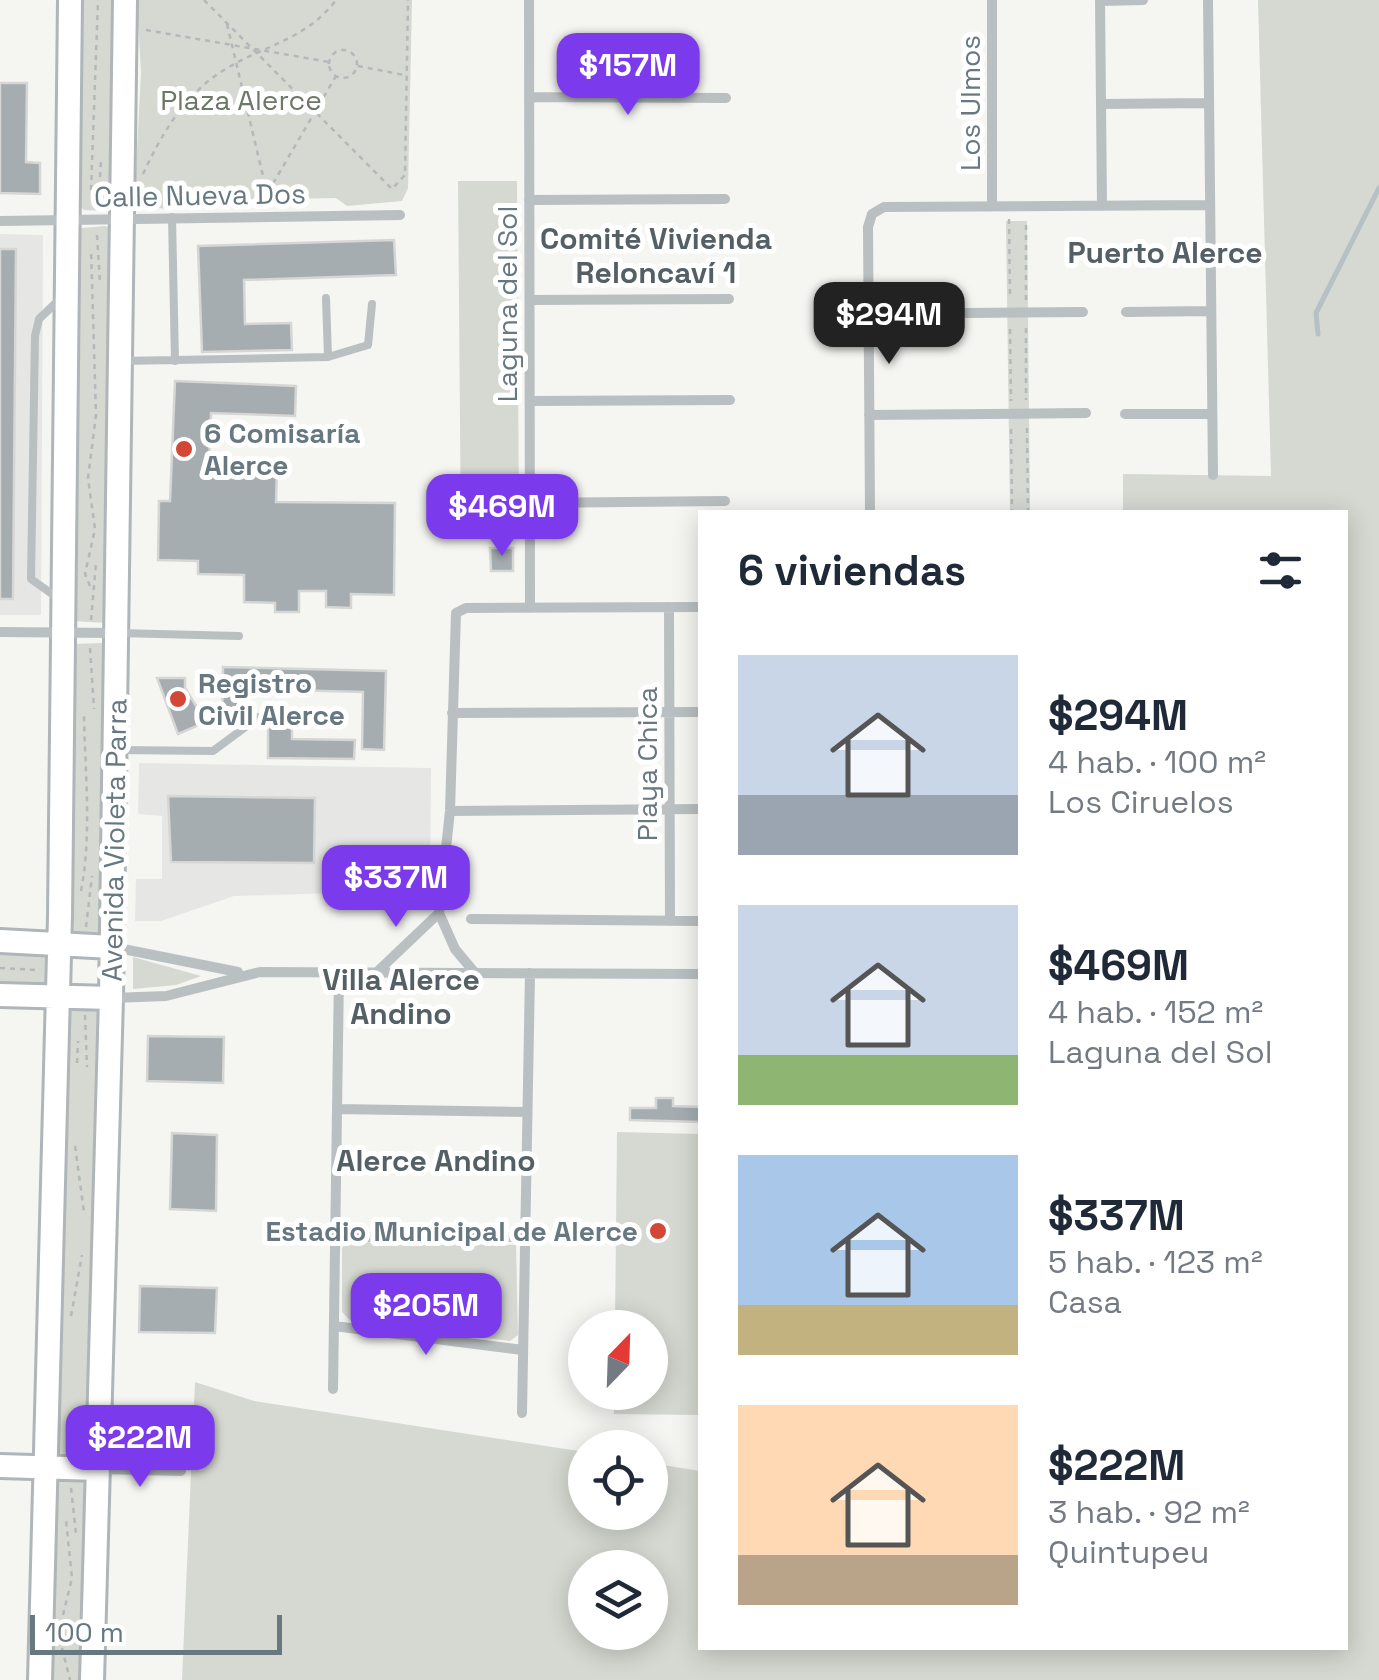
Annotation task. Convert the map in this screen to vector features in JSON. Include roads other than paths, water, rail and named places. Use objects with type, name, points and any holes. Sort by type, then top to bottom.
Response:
[{"type":"main road","name":"Avenida Violeta Parra","points":[[40,1680],[59,944],[70,0]]},
{"type":"main road","name":"Avenida Violeta Parra","points":[[92,1680],[111,998],[126,0]]},
{"type":"main road","points":[[0,941],[112,947]]},
{"type":"main road","points":[[0,995],[111,998]]},
{"type":"main road","points":[[0,1466],[98,1469]]},
{"type":"street","name":"Laguna del Sol","points":[[529,0],[530,608]]},
{"type":"street","name":"Los Ulmos","points":[[992,0],[992,206]]},
{"type":"street","points":[[1102,206],[1100,0],[1143,0]]},
{"type":"street","points":[[1208,0],[1213,476]]},
{"type":"street","points":[[529,98],[726,98]]},
{"type":"street","points":[[1101,104],[1209,103]]},
{"type":"street","points":[[529,200],[726,200]]},
{"type":"street","points":[[870,510],[868,228],[872,214],[884,207],[1210,205]]},
{"type":"street","name":"Calle Nueva Dos","points":[[0,221],[400,215]]},
{"type":"street","points":[[530,300],[729,299]]},
{"type":"street","points":[[1126,312],[1211,311]]},
{"type":"street","points":[[868,314],[1082,312]]},
{"type":"street","points":[[530,401],[730,400]]},
{"type":"street","points":[[869,415],[1086,413]]},
{"type":"street","points":[[1125,414],[1212,414]]},
{"type":"street","points":[[530,504],[725,501]]},
{"type":"street","name":"Playa Chica","points":[[668,607],[670,920]]},
{"type":"street","points":[[475,973],[455,949],[439,913],[450,811],[453,619],[466,608],[698,607]]},
{"type":"street","points":[[0,632],[117,633]]},
{"type":"street","points":[[452,713],[698,712]]},
{"type":"street","points":[[450,811],[698,809]]},
{"type":"street","points":[[378,972],[439,913]]},
{"type":"street","points":[[471,919],[698,921]]},
{"type":"street","points":[[112,947],[244,974]]},
{"type":"street","points":[[332,1389],[339,972]]},
{"type":"street","points":[[522,1412],[530,973]]},
{"type":"street","points":[[111,998],[166,996],[244,974],[698,974]]},
{"type":"street","points":[[337,1109],[527,1112]]},
{"type":"street","points":[[335,1237],[525,1237]]},
{"type":"street","points":[[334,1326],[523,1350]]},
{"type":"street","points":[[98,1469],[182,1470]]},
{"type":"lane","points":[[172,217],[175,361]]},
{"type":"lane","points":[[64,602],[31,580],[35,336],[39,319],[68,290]]},
{"type":"lane","points":[[326,298],[328,357]]},
{"type":"lane","points":[[121,362],[328,357],[368,345],[372,304]]},
{"type":"lane","points":[[117,633],[238,636]]},
{"type":"lane","points":[[115,750],[212,751],[258,716],[276,711],[316,711]]},
{"type":"waterway","points":[[1318,334],[1316,313],[1379,188]]},
{"type":"place","name":"6 Comisaría Alerce","points":[[184,449]]},
{"type":"place","name":"Registro Civil Alerce","points":[[178,699]]},
{"type":"place","name":"Estadio Municipal de Alerce","points":[[658,1231]]},
{"type":"district","name":"Puerto Alerce","points":[[1165,253]]},
{"type":"district","name":"Comité Vivienda Reloncaví 1","points":[[656,256]]},
{"type":"district","name":"Villa Alerce Andino","points":[[401,997]]},
{"type":"district","name":"Alerce Andino","points":[[436,1161]]},
{"type":"park label","name":"Plaza Alerce","points":[[241,100]]}]
